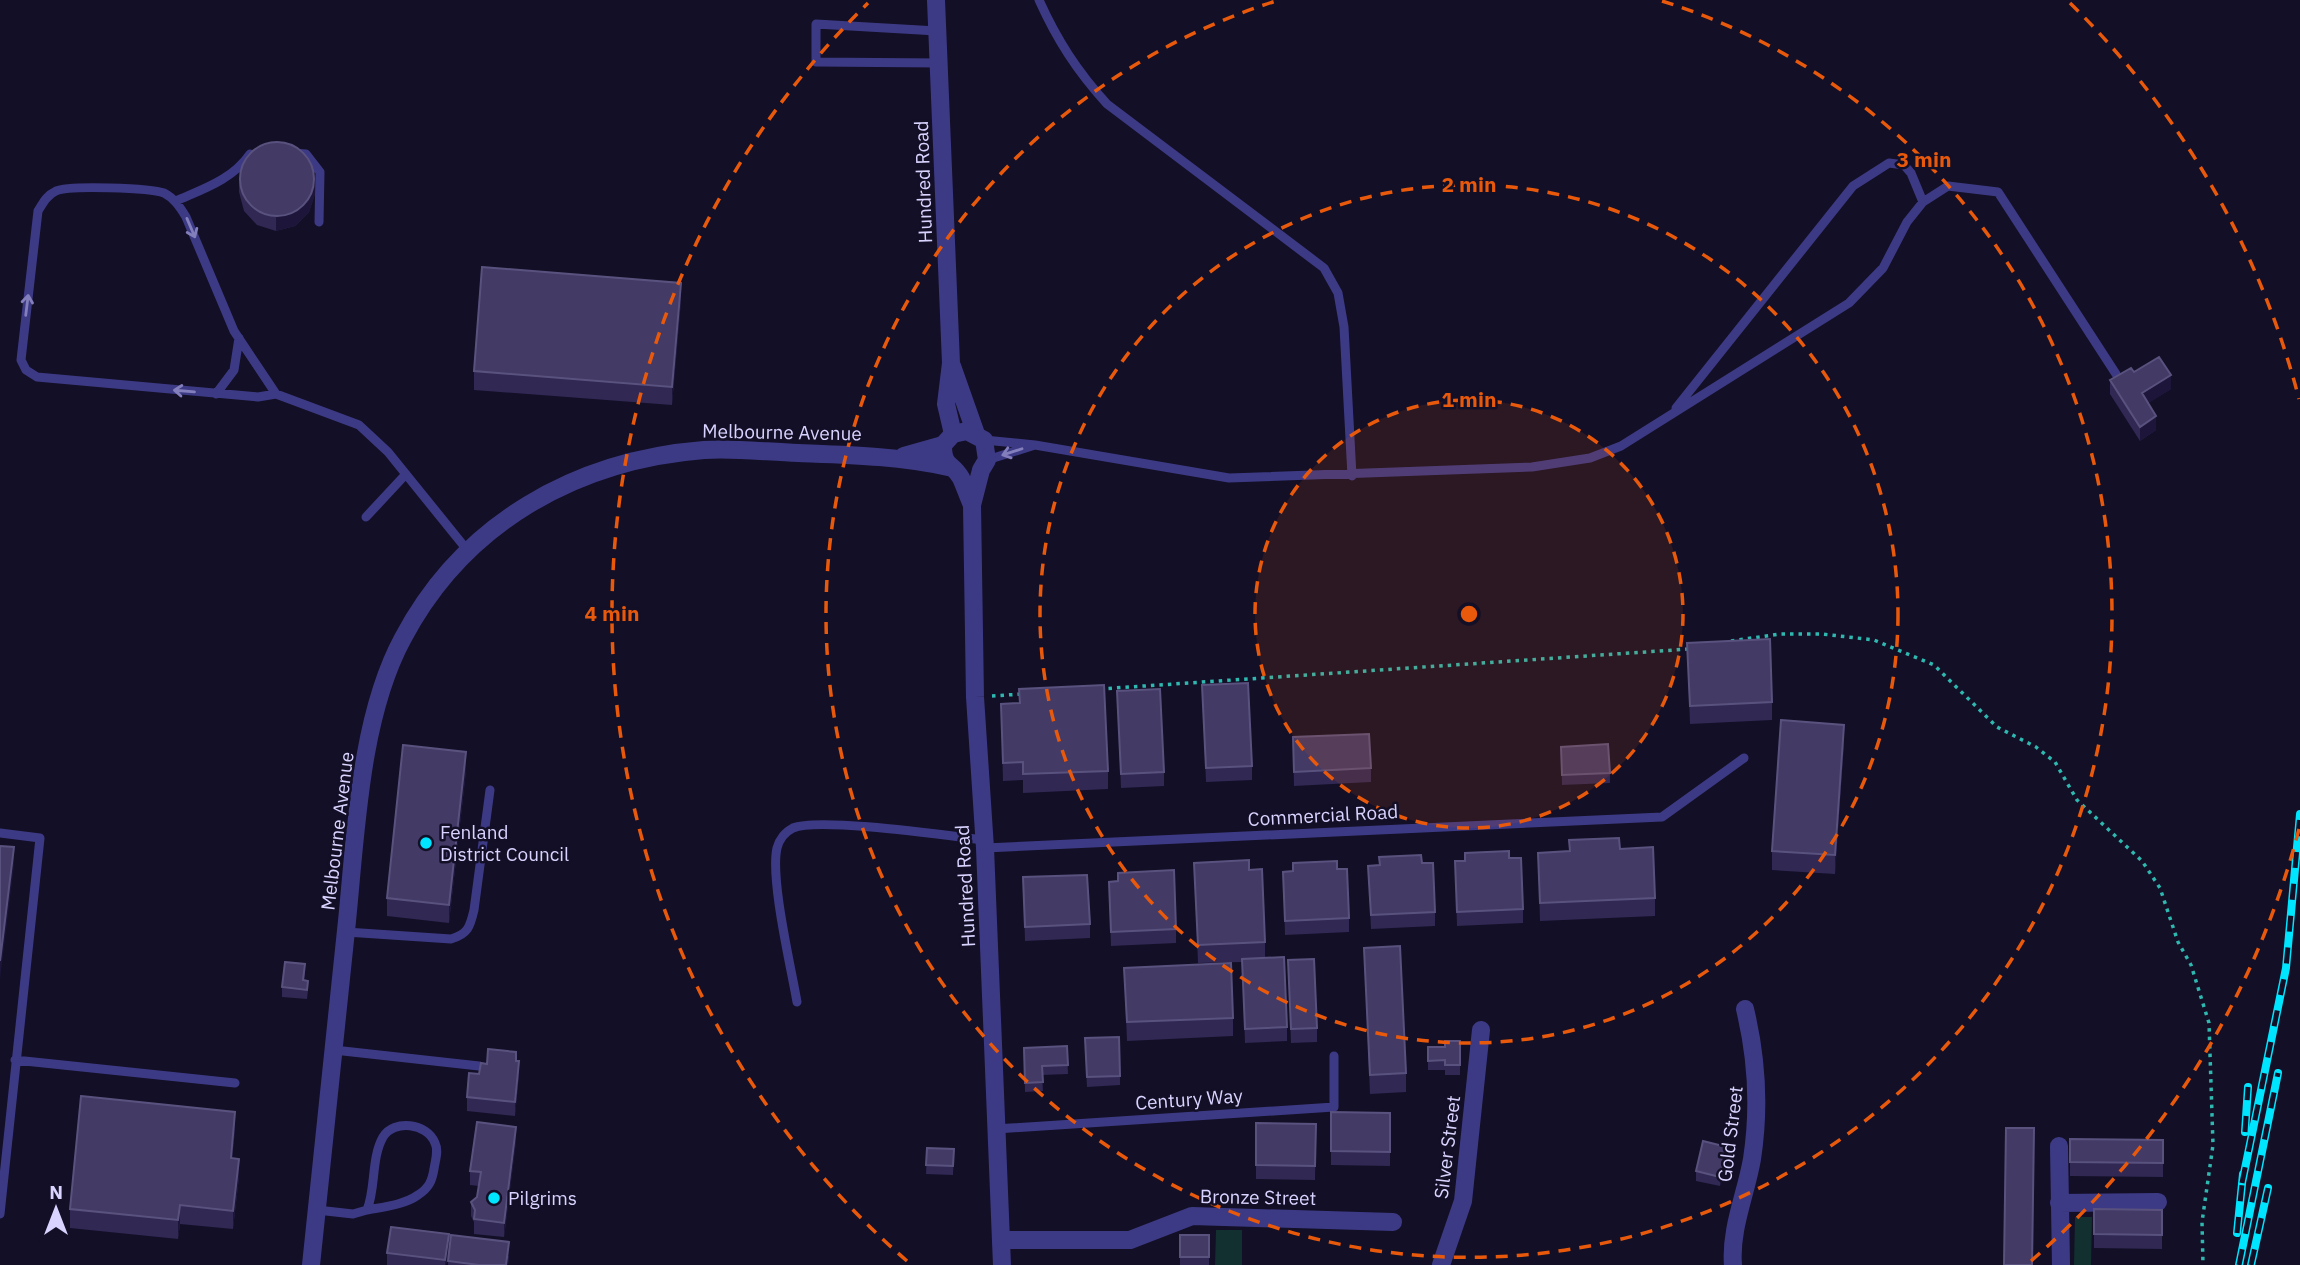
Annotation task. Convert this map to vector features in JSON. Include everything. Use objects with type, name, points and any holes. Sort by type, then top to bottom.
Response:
[{"type":"street","name":"Hundred Road","points":[[936,0],[951,363],[946,404],[948,439],[943,457],[972,505]]},
{"type":"street","name":"Hundred Road","points":[[951,363],[980,437],[984,465],[972,505],[975,697],[985,844],[1002,1265]]},
{"type":"street","points":[[948,439],[967,431],[980,437]]},
{"type":"street","name":"Melbourne Avenue","points":[[900,456],[948,439]]},
{"type":"street","name":"Melbourne Avenue","points":[[311,1265],[361,786],[378,705],[401,640],[432,590],[468,551],[517,511],[598,469],[646,457],[706,450],[900,456],[953,470]]},
{"type":"street","points":[[953,470],[984,465]]},
{"type":"street","name":"Gold Street","points":[[1733,1265],[1738,1220],[1752,1160],[1757,1115],[1758,1083],[1745,1009]]},
{"type":"street","name":"Silver Street","points":[[1441,1265],[1464,1201],[1480,1030]]},
{"type":"street","points":[[2059,1146],[2061,1265]]},
{"type":"street","points":[[2059,1203],[2158,1202]]},
{"type":"street","name":"Bronze Street","points":[[1001,1240],[1130,1240],[1192,1216],[1393,1222]]},
{"type":"lane","points":[[1039,0],[1057,41],[1078,72],[1107,104],[1324,268],[1338,293],[1344,327],[1352,475]]},
{"type":"lane","points":[[937,31],[816,24],[816,62],[939,63]]},
{"type":"lane","points":[[176,201],[216,183],[257,150]]},
{"type":"lane","points":[[281,152],[306,154],[316,163],[320,172],[319,222]]},
{"type":"lane","points":[[1670,415],[1853,186],[1889,163],[1904,165],[1911,173],[1923,202]]},
{"type":"lane","points":[[276,394],[239,338],[186,216],[176,201],[162,193],[73,186],[55,191],[45,199],[38,211],[21,360],[26,370],[37,377],[258,397],[276,394],[359,425],[388,452],[468,551]]},
{"type":"lane","points":[[980,437],[1229,478],[1532,467],[1590,458],[1621,446],[1849,303],[1883,268],[1907,222],[1923,202],[1948,186],[1998,192],[2116,374]]},
{"type":"lane","points":[[216,394],[234,370],[239,338]]},
{"type":"lane","points":[[984,465],[1035,445]]},
{"type":"lane","points":[[366,517],[406,474]]},
{"type":"lane","name":"Commercial Road","points":[[797,1002],[777,876],[778,846],[783,835],[794,828],[841,826],[985,844],[1662,817],[1744,758]]},
{"type":"lane","points":[[346,932],[451,939],[465,935],[474,910],[490,790]]},
{"type":"lane","points":[[0,833],[40,838],[0,1214]]},
{"type":"lane","points":[[334,1050],[478,1066]]},
{"type":"lane","name":"Century Way","points":[[996,1129],[1334,1107],[1334,1056]]},
{"type":"lane","points":[[15,1060],[236,1083]]},
{"type":"lane","points":[[317,1210],[353,1214],[417,1196],[431,1183],[437,1149],[430,1134],[413,1126],[395,1126],[388,1130],[381,1139],[372,1198],[367,1210]]},
{"type":"path","points":[[1729,642],[1780,634],[1822,634],[1874,640],[1934,665],[1997,727],[2036,747],[2055,762],[2077,800],[2142,861],[2160,888],[2178,942],[2191,965],[2209,1023],[2213,1145],[2202,1222],[2203,1265]]},
{"type":"path","points":[[1087,690],[1693,649]]},
{"type":"path","points":[[975,697],[1031,694]]},
{"type":"green space","points":[[2075,1217],[2092,1217],[2091,1265],[2074,1265]]},
{"type":"green space","points":[[1216,1230],[1242,1230],[1242,1265],[1215,1265]]},
{"type":"building","points":[[277,142],[291,145],[303,153],[311,165],[314,179],[311,193],[303,205],[291,213],[277,216],[263,213],[251,205],[243,193],[240,179],[243,165],[251,153],[263,145]]},
{"type":"building","points":[[482,267],[681,283],[672,387],[474,371]]},
{"type":"building","points":[[2159,357],[2171,375],[2142,393],[2156,416],[2140,427],[2110,380],[2131,368],[2134,372]]},
{"type":"building","points":[[1770,639],[1772,702],[1690,706],[1687,643]]},
{"type":"building","points":[[1248,683],[1252,766],[1206,768],[1202,685]]},
{"type":"building","points":[[1104,685],[1108,771],[1023,774],[1023,762],[1003,763],[1001,704],[1020,703],[1019,689]]},
{"type":"building","points":[[1160,689],[1164,772],[1121,774],[1117,691]]},
{"type":"building","points":[[1781,720],[1844,725],[1835,855],[1772,851]]},
{"type":"building","points":[[1369,734],[1371,768],[1294,772],[1293,737]]},
{"type":"building","points":[[1608,744],[1610,773],[1562,775],[1561,747]]},
{"type":"building","name":"Fenland District Council","points":[[403,745],[466,752],[449,905],[387,898]]},
{"type":"building","points":[[1619,838],[1620,849],[1653,847],[1655,898],[1540,903],[1538,853],[1570,851],[1569,840]]},
{"type":"building","points":[[0,846],[14,847],[0,961]]},
{"type":"building","points":[[1509,851],[1509,858],[1521,858],[1523,909],[1457,912],[1455,861],[1465,861],[1465,853]]},
{"type":"building","points":[[1421,855],[1422,863],[1433,863],[1435,912],[1371,915],[1368,866],[1380,865],[1379,857]]},
{"type":"building","points":[[1249,860],[1249,870],[1262,869],[1265,942],[1198,945],[1194,863]]},
{"type":"building","points":[[1337,861],[1337,869],[1347,869],[1349,918],[1285,921],[1283,872],[1293,871],[1293,863]]},
{"type":"building","points":[[1174,870],[1176,929],[1111,932],[1109,882],[1118,881],[1118,873]]},
{"type":"building","points":[[1087,875],[1090,924],[1025,927],[1023,877]]},
{"type":"building","points":[[1400,946],[1406,1073],[1370,1075],[1364,948]]},
{"type":"building","points":[[1284,957],[1287,1027],[1245,1029],[1242,959]]},
{"type":"building","points":[[1314,959],[1317,1028],[1291,1029],[1288,960]]},
{"type":"building","points":[[285,962],[305,964],[303,980],[308,981],[307,990],[282,987]]},
{"type":"building","points":[[1231,963],[1233,1018],[1127,1022],[1124,968]]},
{"type":"building","points":[[1119,1037],[1120,1076],[1087,1077],[1085,1038]]},
{"type":"building","points":[[1445,1041],[1460,1041],[1460,1065],[1445,1065],[1445,1060],[1428,1061],[1428,1047],[1445,1047]]},
{"type":"building","points":[[1067,1046],[1068,1065],[1042,1066],[1043,1082],[1025,1083],[1024,1048]]},
{"type":"building","points":[[488,1049],[516,1052],[516,1061],[519,1061],[515,1102],[467,1097],[469,1073],[479,1074],[481,1063],[487,1064]]},
{"type":"building","points":[[81,1096],[235,1112],[231,1158],[239,1159],[233,1211],[180,1205],[178,1220],[70,1209]]},
{"type":"building","points":[[1331,1112],[1390,1113],[1390,1152],[1331,1151]]},
{"type":"building","name":"Pilgrims","points":[[477,1122],[516,1127],[504,1223],[474,1219],[475,1210],[471,1202],[477,1197],[481,1172],[470,1171]]},
{"type":"building","points":[[1256,1123],[1316,1124],[1315,1166],[1256,1165]]},
{"type":"building","points":[[2006,1128],[2034,1128],[2032,1265],[2004,1265]]},
{"type":"building","points":[[2070,1139],[2163,1140],[2163,1163],[2070,1162]]},
{"type":"building","points":[[1703,1141],[1727,1147],[1720,1177],[1696,1171]]},
{"type":"building","points":[[927,1148],[954,1149],[953,1166],[926,1165]]},
{"type":"building","points":[[2094,1209],[2162,1210],[2162,1235],[2094,1234]]},
{"type":"building","points":[[391,1227],[449,1234],[445,1260],[387,1253]]},
{"type":"building","points":[[451,1235],[509,1242],[506,1265],[448,1261]]},
{"type":"building","points":[[1180,1235],[1209,1235],[1209,1257],[1180,1257]]},
{"type":"railway","points":[[2242,1183],[2286,968],[2300,814]]},
{"type":"railway","points":[[2239,1265],[2278,1073]]},
{"type":"railway","points":[[2245,1132],[2248,1087]]},
{"type":"railway","points":[[2237,1233],[2243,1174]]},
{"type":"railway","points":[[2251,1265],[2268,1188]]},
{"type":"place","name":"Fenland District Council","points":[[426,843]]},
{"type":"place","name":"Pilgrims","points":[[494,1198]]}]
